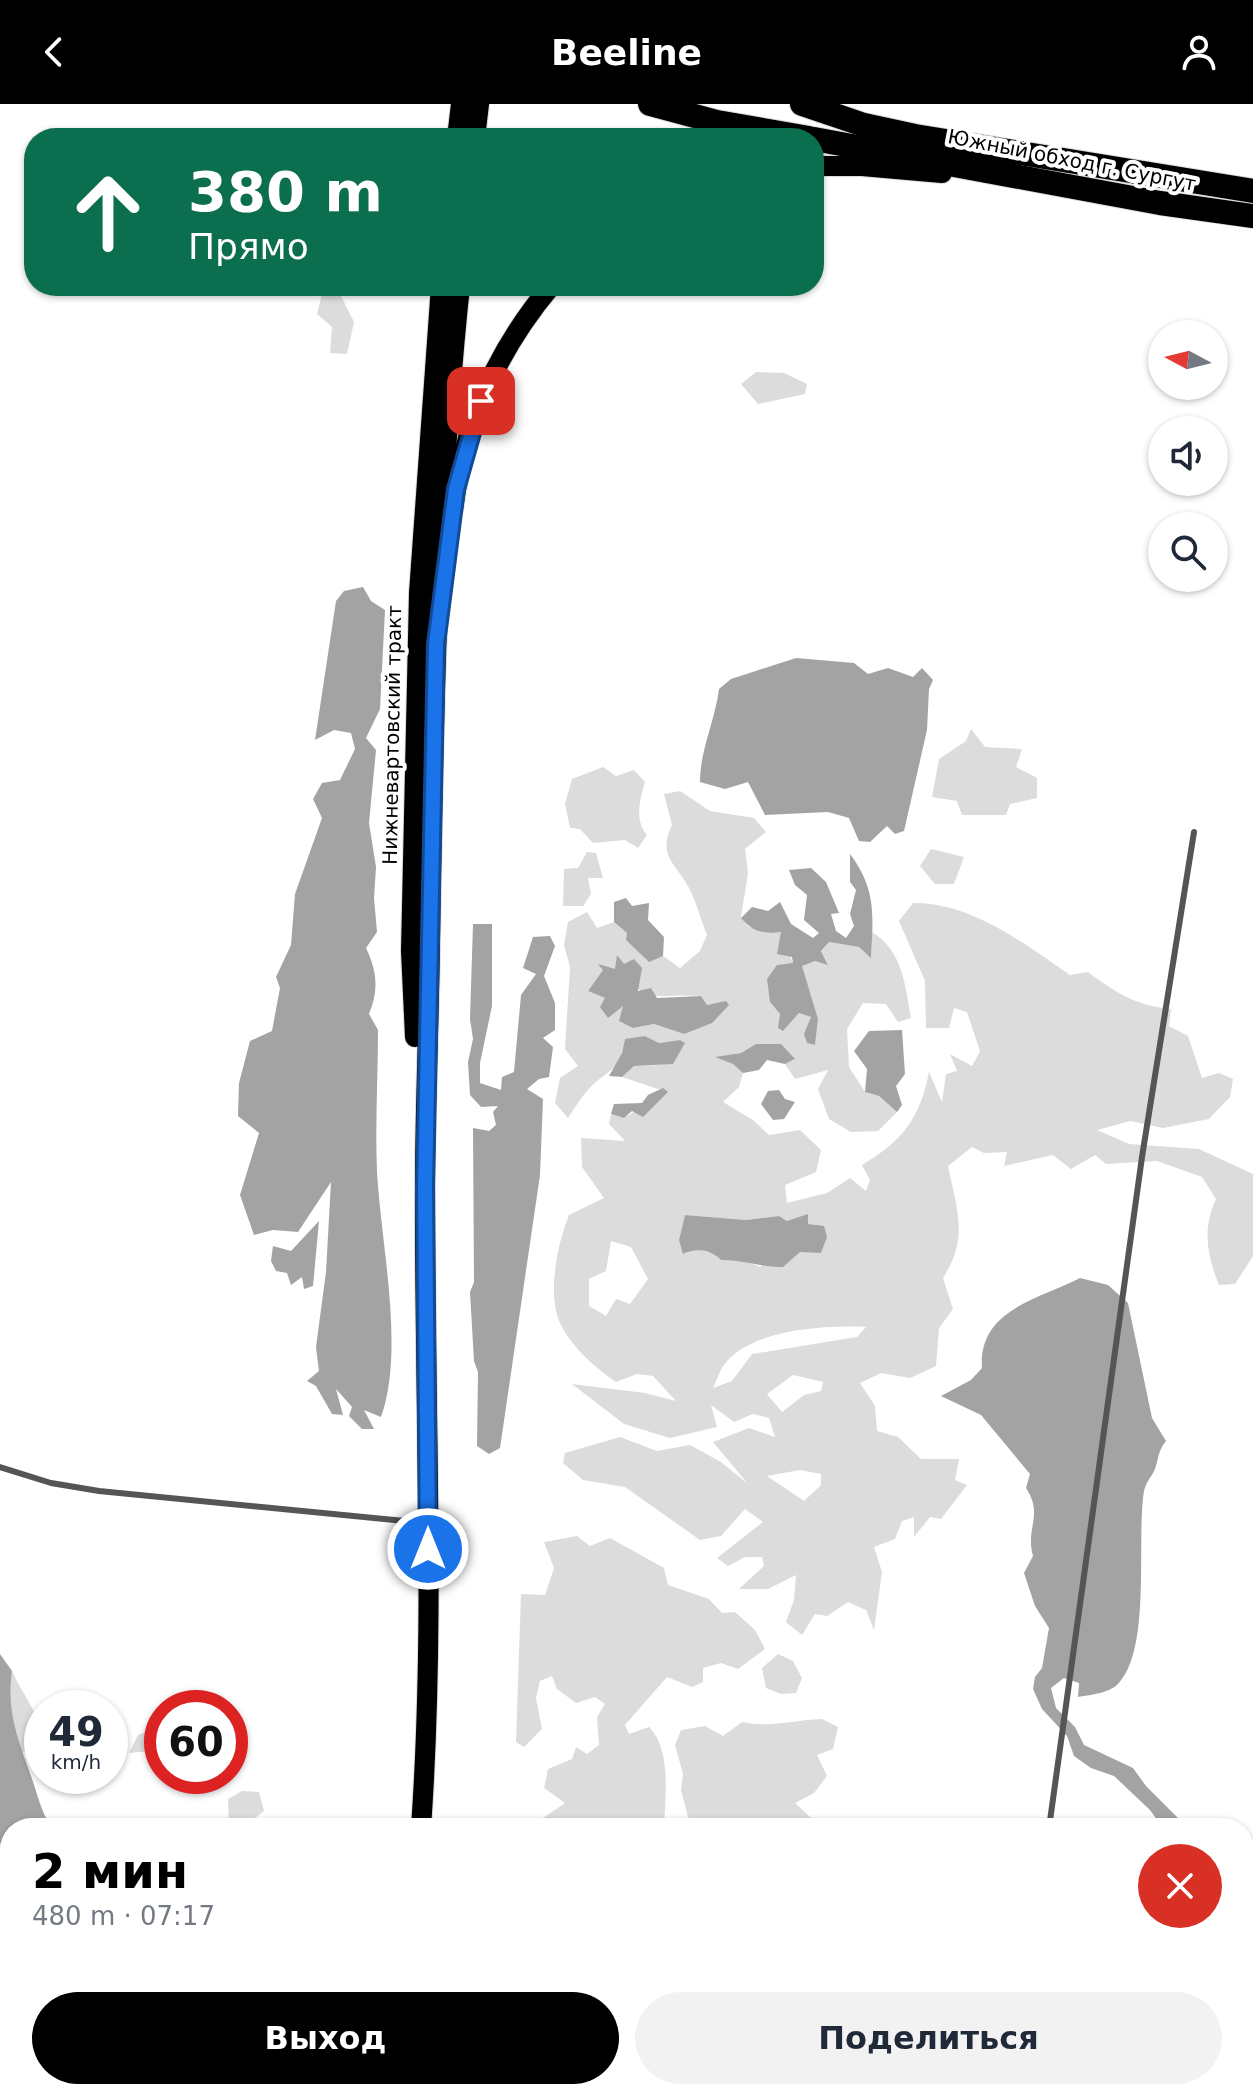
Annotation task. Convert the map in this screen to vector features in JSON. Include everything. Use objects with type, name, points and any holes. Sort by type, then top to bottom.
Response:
[{"type":"highway","name":"Южный обход г. Сургут","points":[[650,104],[753,128]]},
{"type":"highway","name":"Южный обход г. Сургут","points":[[802,104],[864,125],[915,136],[1253,191]]},
{"type":"highway","name":"Южный обход г. Сургут","points":[[824,140],[1160,203],[1253,216]]},
{"type":"highway","name":"Южный обход г. Сургут","points":[[883,149],[1163,178]]},
{"type":"main road","points":[[458,128],[461,104]]},
{"type":"main road","points":[[476,128],[479,104]]},
{"type":"main road","points":[[824,166],[911,169],[1160,203]]},
{"type":"main road","name":"Нижневартовский тракт","points":[[425,1186],[411,951],[413,779],[424,486],[440,296]]},
{"type":"main road","name":"Нижневартовский тракт","points":[[421,1818],[428,1523],[425,1186],[436,644],[443,486],[459,296]]},
{"type":"main road","points":[[436,644],[456,489],[465,447],[498,361],[521,321],[542,296]]},
{"type":"lane","points":[[1050,1818],[1142,1157],[1194,832]]},
{"type":"lane","points":[[0,1467],[51,1483],[99,1491],[428,1523]]},
{"type":"shaded area","points":[[322,296],[341,296],[354,322],[347,354],[330,353],[332,327],[317,314]]},
{"type":"shaded area","points":[[756,372],[784,373],[807,384],[805,394],[758,404],[741,384]]},
{"type":"shaded area","points":[[363,587],[371,601],[385,610],[380,709],[366,738],[376,750],[369,823],[376,867],[374,898],[377,932],[366,948],[375,981],[369,1014],[378,1030],[377,1172],[391,1329],[388,1390],[381,1417],[364,1410],[374,1429],[362,1429],[349,1416],[352,1407],[336,1389],[343,1415],[332,1414],[316,1386],[307,1381],[319,1371],[316,1347],[326,1272],[331,1182],[298,1232],[273,1230],[254,1235],[240,1195],[259,1133],[238,1116],[239,1083],[250,1041],[272,1031],[280,988],[276,977],[291,945],[295,894],[322,818],[313,799],[322,783],[340,780],[355,749],[351,733],[334,730],[315,740],[336,601],[344,591]]},
{"type":"shaded area","points":[[796,658],[854,663],[868,674],[888,668],[913,677],[922,668],[933,680],[929,689],[927,730],[904,831],[895,834],[887,826],[870,842],[859,841],[849,818],[828,812],[765,815],[748,782],[725,789],[700,782],[702,758],[719,689],[731,679]]},
{"type":"shaded area","points":[[971,729],[985,747],[1022,749],[1016,767],[1037,778],[1037,798],[1010,804],[1006,815],[962,815],[957,801],[932,797],[939,759],[966,741]]},
{"type":"shaded area","points":[[603,767],[616,776],[634,770],[645,782],[639,816],[647,835],[638,848],[625,840],[593,843],[580,829],[570,828],[565,804],[572,779]]},
{"type":"shaded area","points":[[680,791],[710,811],[754,818],[766,832],[745,849],[748,873],[741,917],[749,927],[781,932],[793,963],[770,1002],[780,1014],[783,1031],[799,1013],[811,1017],[807,1043],[815,1044],[818,1019],[801,966],[815,961],[828,964],[821,951],[829,942],[859,947],[871,957],[872,932],[890,949],[901,970],[911,1018],[898,1022],[886,1004],[863,1003],[847,1029],[849,1067],[865,1092],[879,1096],[897,1112],[878,1131],[851,1132],[829,1119],[818,1089],[828,1070],[795,1079],[785,1064],[794,1060],[757,1044],[741,1053],[717,1057],[733,1064],[743,1073],[739,1087],[723,1102],[753,1120],[769,1135],[800,1130],[821,1150],[816,1172],[785,1185],[787,1203],[827,1193],[850,1178],[866,1191],[870,1180],[862,1165],[888,1147],[907,1127],[920,1103],[929,1072],[942,1102],[946,1074],[957,1071],[950,1054],[972,1066],[980,1051],[967,1012],[954,1008],[949,1028],[926,1028],[925,981],[899,921],[913,903],[934,904],[976,917],[1015,938],[1070,975],[1088,972],[1126,997],[1171,1009],[1169,1026],[1188,1036],[1202,1078],[1219,1073],[1233,1079],[1230,1097],[1209,1119],[1163,1128],[1130,1121],[1097,1130],[1129,1144],[1199,1149],[1253,1174],[1253,1256],[1235,1284],[1219,1285],[1212,1263],[1208,1231],[1216,1199],[1202,1177],[1157,1161],[1106,1164],[1095,1155],[1071,1169],[1053,1155],[1004,1166],[1007,1152],[984,1153],[972,1147],[948,1166],[959,1224],[956,1250],[943,1278],[953,1309],[939,1328],[936,1366],[910,1378],[881,1373],[860,1383],[875,1406],[877,1431],[898,1437],[921,1459],[959,1459],[955,1480],[967,1485],[941,1519],[930,1517],[914,1537],[914,1517],[902,1521],[895,1539],[874,1547],[882,1572],[874,1630],[866,1610],[848,1602],[827,1616],[815,1614],[802,1635],[786,1622],[794,1600],[796,1575],[768,1589],[739,1589],[764,1566],[762,1557],[745,1557],[728,1566],[717,1558],[763,1522],[745,1509],[721,1536],[700,1540],[625,1487],[583,1480],[563,1463],[565,1453],[620,1437],[657,1451],[690,1445],[721,1462],[748,1484],[713,1442],[749,1428],[775,1437],[769,1418],[753,1414],[734,1422],[711,1405],[717,1427],[670,1438],[624,1424],[572,1384],[645,1393],[676,1401],[653,1376],[637,1374],[616,1382],[599,1370],[568,1337],[555,1306],[556,1266],[569,1215],[604,1198],[582,1167],[581,1138],[625,1141],[609,1124],[611,1114],[624,1118],[667,1092],[622,1077],[634,1066],[662,1065],[680,1040],[659,1043],[645,1036],[625,1040],[615,1066],[587,1091],[568,1118],[555,1103],[560,1078],[578,1066],[565,1049],[570,967],[564,945],[568,922],[587,912],[597,928],[614,922],[627,933],[627,940],[648,961],[663,956],[680,968],[700,951],[707,935],[692,893],[668,856],[668,835],[672,825],[664,794]],"holes":[[[615,969],[638,989],[654,996],[701,996],[707,1005],[726,1002],[684,1034],[654,1024],[633,1028],[624,1005],[588,991],[604,970]],[[685,1215],[746,1220],[779,1216],[787,1221],[808,1215],[808,1224],[760,1267],[744,1260],[721,1260],[704,1251],[684,1254],[679,1240]],[[611,1241],[631,1247],[648,1279],[630,1304],[616,1299],[606,1316],[589,1306],[589,1279],[606,1271]],[[866,1327],[857,1337],[752,1354],[732,1381],[713,1388],[724,1365],[752,1344],[790,1332]],[[793,1375],[823,1382],[821,1391],[804,1395],[782,1412],[767,1394]],[[800,1470],[821,1474],[821,1485],[804,1501],[767,1476]]]},
{"type":"shaded area","points":[[931,849],[964,857],[954,884],[935,884],[920,866]]},
{"type":"shaded area","points":[[587,852],[596,853],[603,878],[588,878],[591,894],[583,906],[563,906],[564,869],[578,868]]},
{"type":"shaded area","points":[[850,854],[869,892],[871,958],[859,947],[829,942],[821,951],[828,965],[815,961],[802,966],[818,1019],[815,1045],[807,1043],[804,1034],[811,1017],[799,1013],[783,1031],[778,1028],[780,1014],[770,1002],[767,979],[777,965],[793,963],[792,957],[777,954],[781,932],[759,931],[741,918],[752,907],[768,911],[780,902],[791,924],[813,938],[819,933],[804,920],[807,895],[795,885],[789,870],[811,868],[826,882],[839,913],[831,914],[836,931],[846,938],[854,926],[850,914],[856,890],[850,882]]},
{"type":"shaded area","points":[[626,898],[632,906],[649,903],[648,920],[664,937],[663,956],[649,962],[626,940],[627,933],[614,922],[614,902]]},
{"type":"shaded area","points":[[473,924],[492,924],[492,1006],[480,1063],[480,1083],[501,1090],[502,1077],[514,1072],[521,995],[536,974],[523,968],[533,937],[550,936],[555,946],[544,976],[555,1003],[555,1030],[543,1038],[553,1047],[549,1077],[539,1079],[527,1089],[543,1099],[540,1175],[500,1448],[489,1454],[477,1446],[478,1372],[474,1361],[470,1292],[474,1282],[473,1128],[489,1131],[496,1125],[493,1112],[498,1106],[481,1107],[470,1095],[468,1062],[473,1039],[470,1019]]},
{"type":"shaded area","points":[[617,955],[624,964],[634,959],[642,968],[638,991],[651,988],[657,998],[701,996],[707,1005],[726,1001],[729,1005],[712,1023],[684,1034],[654,1024],[633,1028],[619,1021],[623,1006],[608,1018],[600,1007],[605,998],[588,991],[603,970],[598,964],[615,969]]},
{"type":"shaded area","points":[[902,1030],[905,1074],[896,1086],[902,1105],[897,1112],[879,1096],[865,1092],[867,1069],[854,1051],[869,1031]]},
{"type":"shaded area","points":[[645,1036],[659,1043],[680,1040],[685,1043],[673,1064],[634,1066],[622,1077],[609,1076],[622,1053],[625,1039]]},
{"type":"shaded area","points":[[756,1044],[781,1044],[795,1059],[785,1064],[767,1060],[759,1070],[743,1073],[733,1064],[715,1057],[741,1053]]},
{"type":"shaded area","points":[[663,1088],[668,1092],[643,1117],[632,1111],[624,1118],[611,1114],[614,1104],[642,1103],[648,1095]]},
{"type":"shaded area","points":[[779,1090],[785,1099],[795,1102],[784,1119],[773,1120],[761,1104],[768,1091]]},
{"type":"shaded area","points":[[808,1214],[808,1224],[824,1226],[827,1237],[821,1253],[800,1252],[783,1267],[721,1260],[703,1251],[683,1254],[679,1240],[685,1215],[746,1220],[779,1216],[787,1221]]},
{"type":"shaded area","points":[[319,1221],[313,1286],[304,1289],[302,1277],[291,1285],[287,1273],[276,1271],[271,1261],[273,1246],[291,1251]]},
{"type":"shaded area","points":[[1080,1278],[1108,1285],[1128,1303],[1152,1418],[1166,1441],[1144,1491],[1141,1592],[1135,1646],[1129,1668],[1110,1690],[1078,1697],[1079,1683],[1064,1678],[1051,1688],[1056,1708],[1075,1727],[1084,1745],[1133,1768],[1178,1818],[1156,1818],[1114,1776],[1091,1768],[1074,1756],[1067,1736],[1042,1709],[1033,1689],[1035,1677],[1042,1668],[1049,1628],[1035,1606],[1024,1573],[1033,1556],[1034,1506],[1026,1488],[1030,1474],[981,1415],[941,1396],[971,1380],[982,1368],[983,1348],[990,1332],[1001,1319],[1030,1300]]},
{"type":"shaded area","points":[[577,1536],[590,1546],[610,1538],[664,1568],[668,1585],[709,1599],[722,1613],[735,1612],[755,1630],[765,1649],[738,1669],[721,1663],[703,1668],[703,1682],[692,1687],[667,1677],[625,1725],[629,1734],[649,1727],[661,1748],[666,1774],[664,1818],[543,1818],[565,1803],[544,1788],[548,1769],[572,1759],[576,1747],[587,1754],[599,1745],[597,1717],[605,1704],[595,1697],[576,1703],[557,1689],[552,1676],[540,1681],[536,1698],[542,1729],[524,1747],[516,1742],[521,1594],[545,1595],[554,1568],[544,1542]]},
{"type":"shaded area","points":[[0,1654],[12,1671],[12,1712],[24,1755],[24,1794],[37,1794],[47,1818],[0,1818]]},
{"type":"shaded area","points":[[778,1654],[793,1661],[802,1678],[796,1693],[781,1694],[766,1688],[762,1668]]},
{"type":"shaded area","points":[[12,1671],[24,1694],[24,1752],[21,1754],[7,1698]]},
{"type":"shaded area","points":[[822,1719],[838,1727],[833,1749],[817,1755],[827,1776],[814,1793],[795,1803],[811,1818],[688,1818],[681,1790],[683,1774],[675,1745],[681,1730],[705,1726],[723,1736],[742,1722],[772,1724]]},
{"type":"shaded area","points":[[144,1733],[144,1752],[129,1753],[138,1735]]},
{"type":"shaded area","points":[[248,1791],[259,1792],[264,1811],[255,1818],[229,1818],[228,1799],[237,1794],[248,1794]]},
{"type":"route","points":[[428,1549],[425,1186],[436,644],[456,489],[465,447],[481,401]]}]
